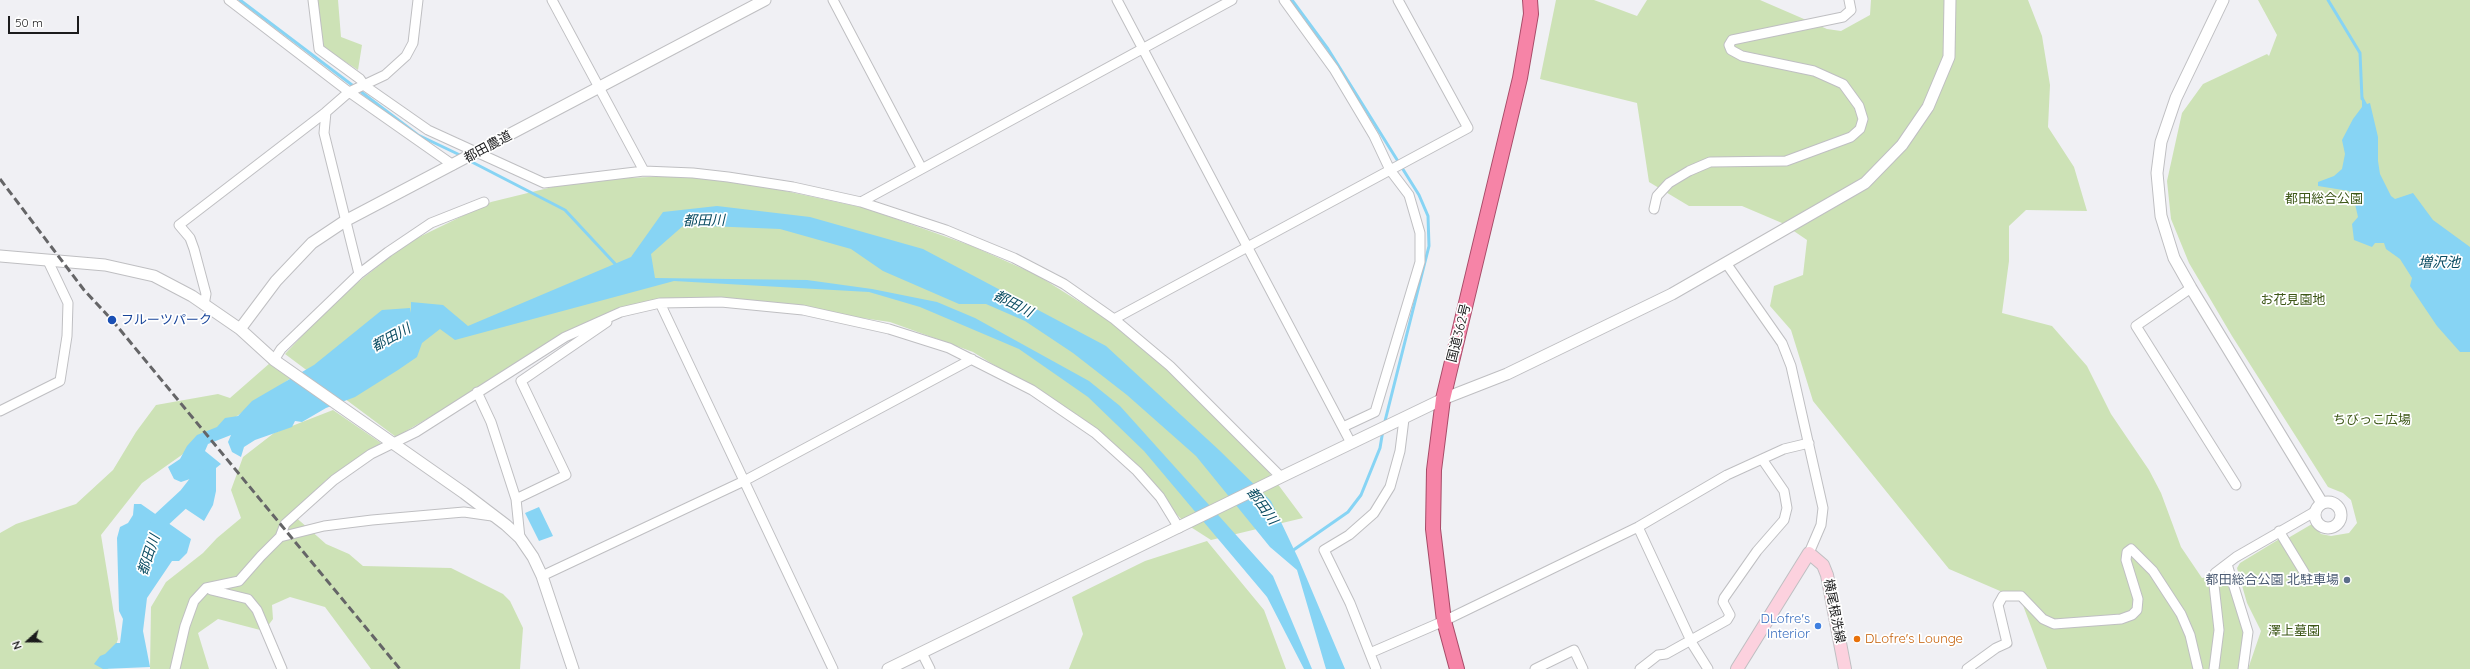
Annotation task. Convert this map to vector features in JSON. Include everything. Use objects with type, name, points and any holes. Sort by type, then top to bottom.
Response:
[{"type":"highway","name":"国道362号","points":[[1457,669],[1444,621],[1433,529],[1434,470],[1443,399],[1520,78],[1531,14],[1530,0]]},
{"type":"main road","points":[[1737,669],[1809,553]]},
{"type":"main road","name":"横尾根洗線","points":[[1809,553],[1823,565],[1827,575],[1845,669]]},
{"type":"street","points":[[229,0],[356,89],[428,130],[475,154],[544,183],[644,171],[693,172],[793,187],[861,202],[946,230],[1014,258],[1064,284],[1114,319],[1170,366],[1278,479]]},
{"type":"street","points":[[313,0],[319,49],[360,79],[356,89]]},
{"type":"street","points":[[204,305],[206,294],[194,249],[190,238],[179,225],[356,89],[385,75],[406,56],[413,43],[418,0]]},
{"type":"street","points":[[552,0],[644,171]]},
{"type":"street","name":"都田農道","points":[[240,329],[276,281],[312,243],[345,221],[456,164],[765,0]]},
{"type":"street","points":[[833,0],[921,167]]},
{"type":"street","points":[[1116,0],[1248,246],[1351,443]]},
{"type":"street","points":[[861,202],[921,167],[1232,0]]},
{"type":"street","points":[[1284,0],[1334,69],[1374,136],[1391,170],[1410,195],[1416,212],[1420,233],[1420,262],[1375,412],[1343,427]]},
{"type":"street","points":[[1114,319],[1468,128],[1398,0]]},
{"type":"street","points":[[1654,208],[1657,196],[1668,183],[1688,171],[1710,162],[1786,161],[1851,137],[1860,130],[1863,119],[1859,106],[1843,84],[1814,71],[1742,56],[1731,50],[1728,45],[1732,40],[1843,17],[1851,10],[1849,0]]},
{"type":"street","points":[[888,669],[1371,433],[1443,399],[1521,367],[1672,294],[1865,182],[1902,145],[1928,107],[1949,57],[1950,0]]},
{"type":"street","points":[[2214,669],[2219,630],[2214,577],[2217,570],[2319,507],[2190,288],[2174,258],[2161,216],[2157,184],[2161,142],[2172,110],[2223,0]]},
{"type":"street","points":[[356,89],[416,142],[456,164]]},
{"type":"street","points":[[326,112],[324,133],[359,274]]},
{"type":"street","points":[[274,360],[281,349],[359,274],[431,223],[484,202]]},
{"type":"street","points":[[0,256],[105,265],[154,276],[204,305],[240,329],[274,360],[389,442],[464,493],[492,516],[506,525],[520,538],[533,557],[542,576],[573,669]]},
{"type":"street","points":[[0,411],[60,381],[67,336],[68,303],[48,261]]},
{"type":"street","points":[[1726,264],[1782,343],[1791,366],[1823,508],[1821,525],[1809,553]]},
{"type":"street","points":[[2190,288],[2136,326],[2236,485]]},
{"type":"street","points":[[660,303],[833,669]]},
{"type":"street","points":[[175,669],[185,626],[194,601],[206,588],[239,581],[261,556],[280,538],[285,524],[334,480],[389,442],[478,392],[565,337],[621,312],[660,303],[748,303],[824,314],[919,338],[972,359],[1032,390],[1110,446],[1160,497],[1179,528]]},
{"type":"street","points":[[516,499],[566,474],[522,381],[621,312]]},
{"type":"street","points":[[542,576],[744,481],[972,359]]},
{"type":"street","points":[[478,392],[491,422],[516,499],[520,538]]},
{"type":"street","points":[[1376,669],[1324,550],[1349,535],[1374,513],[1390,487],[1400,451],[1399,421]]},
{"type":"street","points":[[1370,653],[1444,621],[1638,527],[1727,475],[1784,449],[1808,443]]},
{"type":"street","points":[[1640,669],[1658,654],[1666,654],[1693,641],[1728,620],[1730,615],[1723,602],[1724,598],[1757,550],[1784,520],[1786,508],[1784,491],[1762,459]]},
{"type":"street","points":[[280,538],[324,526],[372,520],[464,512],[492,516]]},
{"type":"street","points":[[1638,527],[1693,641],[1693,645],[1708,669]]},
{"type":"street","points":[[2279,531],[2304,572]]},
{"type":"street","points":[[1967,669],[1996,648],[2007,643],[1998,606],[2003,596],[2021,596],[2043,619],[2054,624],[2121,619],[2132,615],[2136,610],[2138,599],[2126,560],[2127,552],[2131,549],[2152,571],[2181,614],[2190,635],[2198,669]]},
{"type":"street","points":[[2227,564],[2248,632],[2243,669]]},
{"type":"street","points":[[206,588],[248,599],[257,610],[282,669]]},
{"type":"street","points":[[1535,669],[1574,650],[1583,669]]},
{"type":"street","points":[[922,653],[930,669]]},
{"type":"green space","points":[[314,0],[338,0],[341,37],[362,45],[358,70],[321,46]]},
{"type":"green space","points":[[1556,0],[1594,0],[1637,16],[1647,0],[1760,0],[1827,29],[1841,31],[1870,15],[1871,0],[2028,0],[2042,36],[2050,85],[2048,127],[2074,167],[2087,211],[2026,210],[2009,226],[2009,261],[2002,313],[2052,326],[2087,366],[2111,414],[2149,470],[2161,493],[2181,547],[2202,578],[2227,574],[2244,632],[2238,669],[2047,669],[2021,600],[1949,569],[1813,401],[1791,330],[1770,306],[1774,286],[1803,275],[1807,240],[1782,223],[1742,206],[1689,206],[1649,182],[1637,103],[1540,79]]},
{"type":"green space","name":"都田総合公園","points":[[2258,0],[2470,0],[2470,669],[2248,669],[2261,631],[2247,603],[2237,568],[2240,563],[2281,538],[2283,541],[2312,524],[2321,534],[2331,536],[2349,533],[2357,523],[2351,500],[2343,493],[2328,487],[2232,336],[2189,263],[2171,219],[2167,181],[2182,113],[2203,84],[2267,54],[2269,56],[2277,35]]},
{"type":"green space","points":[[672,176],[743,182],[865,208],[972,246],[1037,275],[1121,328],[1211,410],[1268,471],[1303,518],[1211,540],[1186,524],[1086,422],[973,352],[890,322],[785,307],[731,302],[633,308],[605,314],[396,437],[285,354],[339,297],[409,242],[491,202],[581,180]]},
{"type":"green space","points":[[270,363],[291,378],[142,483],[101,535],[118,639],[108,669],[0,669],[0,533],[16,524],[76,504],[113,470],[136,432],[156,405],[218,394],[230,398]]},
{"type":"green space","points":[[333,410],[381,443],[325,481],[292,514],[326,544],[349,554],[363,566],[451,568],[503,594],[510,601],[523,628],[520,669],[371,669],[325,607],[290,597],[272,605],[273,619],[264,631],[218,619],[198,633],[209,669],[150,669],[151,607],[166,582],[203,553],[217,538],[241,518],[231,490],[243,457],[274,433]]},
{"type":"green space","points":[[1207,541],[1264,610],[1286,669],[1069,669],[1083,634],[1072,597],[1145,561]]},
{"type":"water","name":"増沢池","points":[[2362,95],[2367,104],[2370,103],[2378,137],[2378,161],[2380,174],[2391,196],[2395,199],[2413,193],[2433,220],[2470,247],[2470,352],[2460,352],[2437,326],[2410,286],[2412,278],[2400,259],[2386,249],[2384,243],[2375,243],[2372,247],[2354,240],[2352,224],[2358,217],[2355,204],[2349,191],[2318,186],[2318,182],[2334,176],[2342,169],[2345,154],[2342,140],[2353,119],[2362,107]]},
{"type":"water","points":[[717,206],[810,217],[923,249],[1106,346],[1219,450],[1271,501],[1299,560],[1345,669],[1326,669],[1297,570],[1270,547],[1196,456],[1127,395],[1073,353],[1025,321],[986,304],[959,304],[883,271],[851,249],[780,229],[684,225],[651,254],[655,278],[807,280],[872,289],[937,302],[975,318],[1089,381],[1120,406],[1273,576],[1312,669],[1304,669],[1267,597],[1144,451],[1088,397],[1019,349],[920,307],[869,292],[674,281],[455,340],[440,329],[422,343],[417,357],[398,370],[355,397],[326,408],[302,422],[295,421],[292,427],[255,440],[244,447],[241,457],[232,452],[228,442],[231,435],[208,444],[205,451],[221,464],[216,468],[216,491],[213,505],[204,521],[183,507],[193,484],[190,479],[181,482],[174,479],[168,467],[180,459],[187,446],[197,435],[217,427],[225,418],[238,416],[252,401],[314,365],[382,310],[410,308],[411,313],[411,302],[443,305],[468,326],[631,257],[663,212]]},
{"type":"water","points":[[134,504],[141,504],[191,539],[187,553],[179,561],[172,561],[147,598],[143,631],[150,667],[103,669],[94,664],[100,656],[105,654],[116,643],[120,643],[123,619],[119,611],[117,538],[120,527],[128,523],[133,515]]},
{"type":"water","points":[[539,507],[553,536],[539,541],[525,513]]},
{"type":"waterway","points":[[240,0],[418,135],[462,156]]},
{"type":"waterway","points":[[1292,0],[1328,49],[1419,195],[1428,216],[1429,246],[1384,425]]},
{"type":"waterway","points":[[2328,0],[2360,53],[2362,99]]},
{"type":"waterway","points":[[468,160],[565,210],[618,267]]},
{"type":"waterway","points":[[1292,551],[1348,512],[1361,495],[1380,448],[1383,430]]},
{"type":"waterway","name":"都田川","points":[[153,540],[160,521],[187,496],[201,478]]},
{"type":"railway","points":[[0,179],[84,290],[112,320],[400,669]]},
{"type":"place","name":"フルーツパーク","points":[[112,320]]},
{"type":"place","name":"都田総合公園 北駐車場","points":[[2347,580]]},
{"type":"place","name":"DLofre's Interior","points":[[1818,626]]},
{"type":"place","name":"DLofre's Lounge","points":[[1857,639]]},
{"type":"park label","name":"お花見園地","points":[[2293,300]]},
{"type":"park label","name":"ちびっこ広場","points":[[2372,420]]},
{"type":"park label","name":"澤上墓園","points":[[2294,631]]}]
